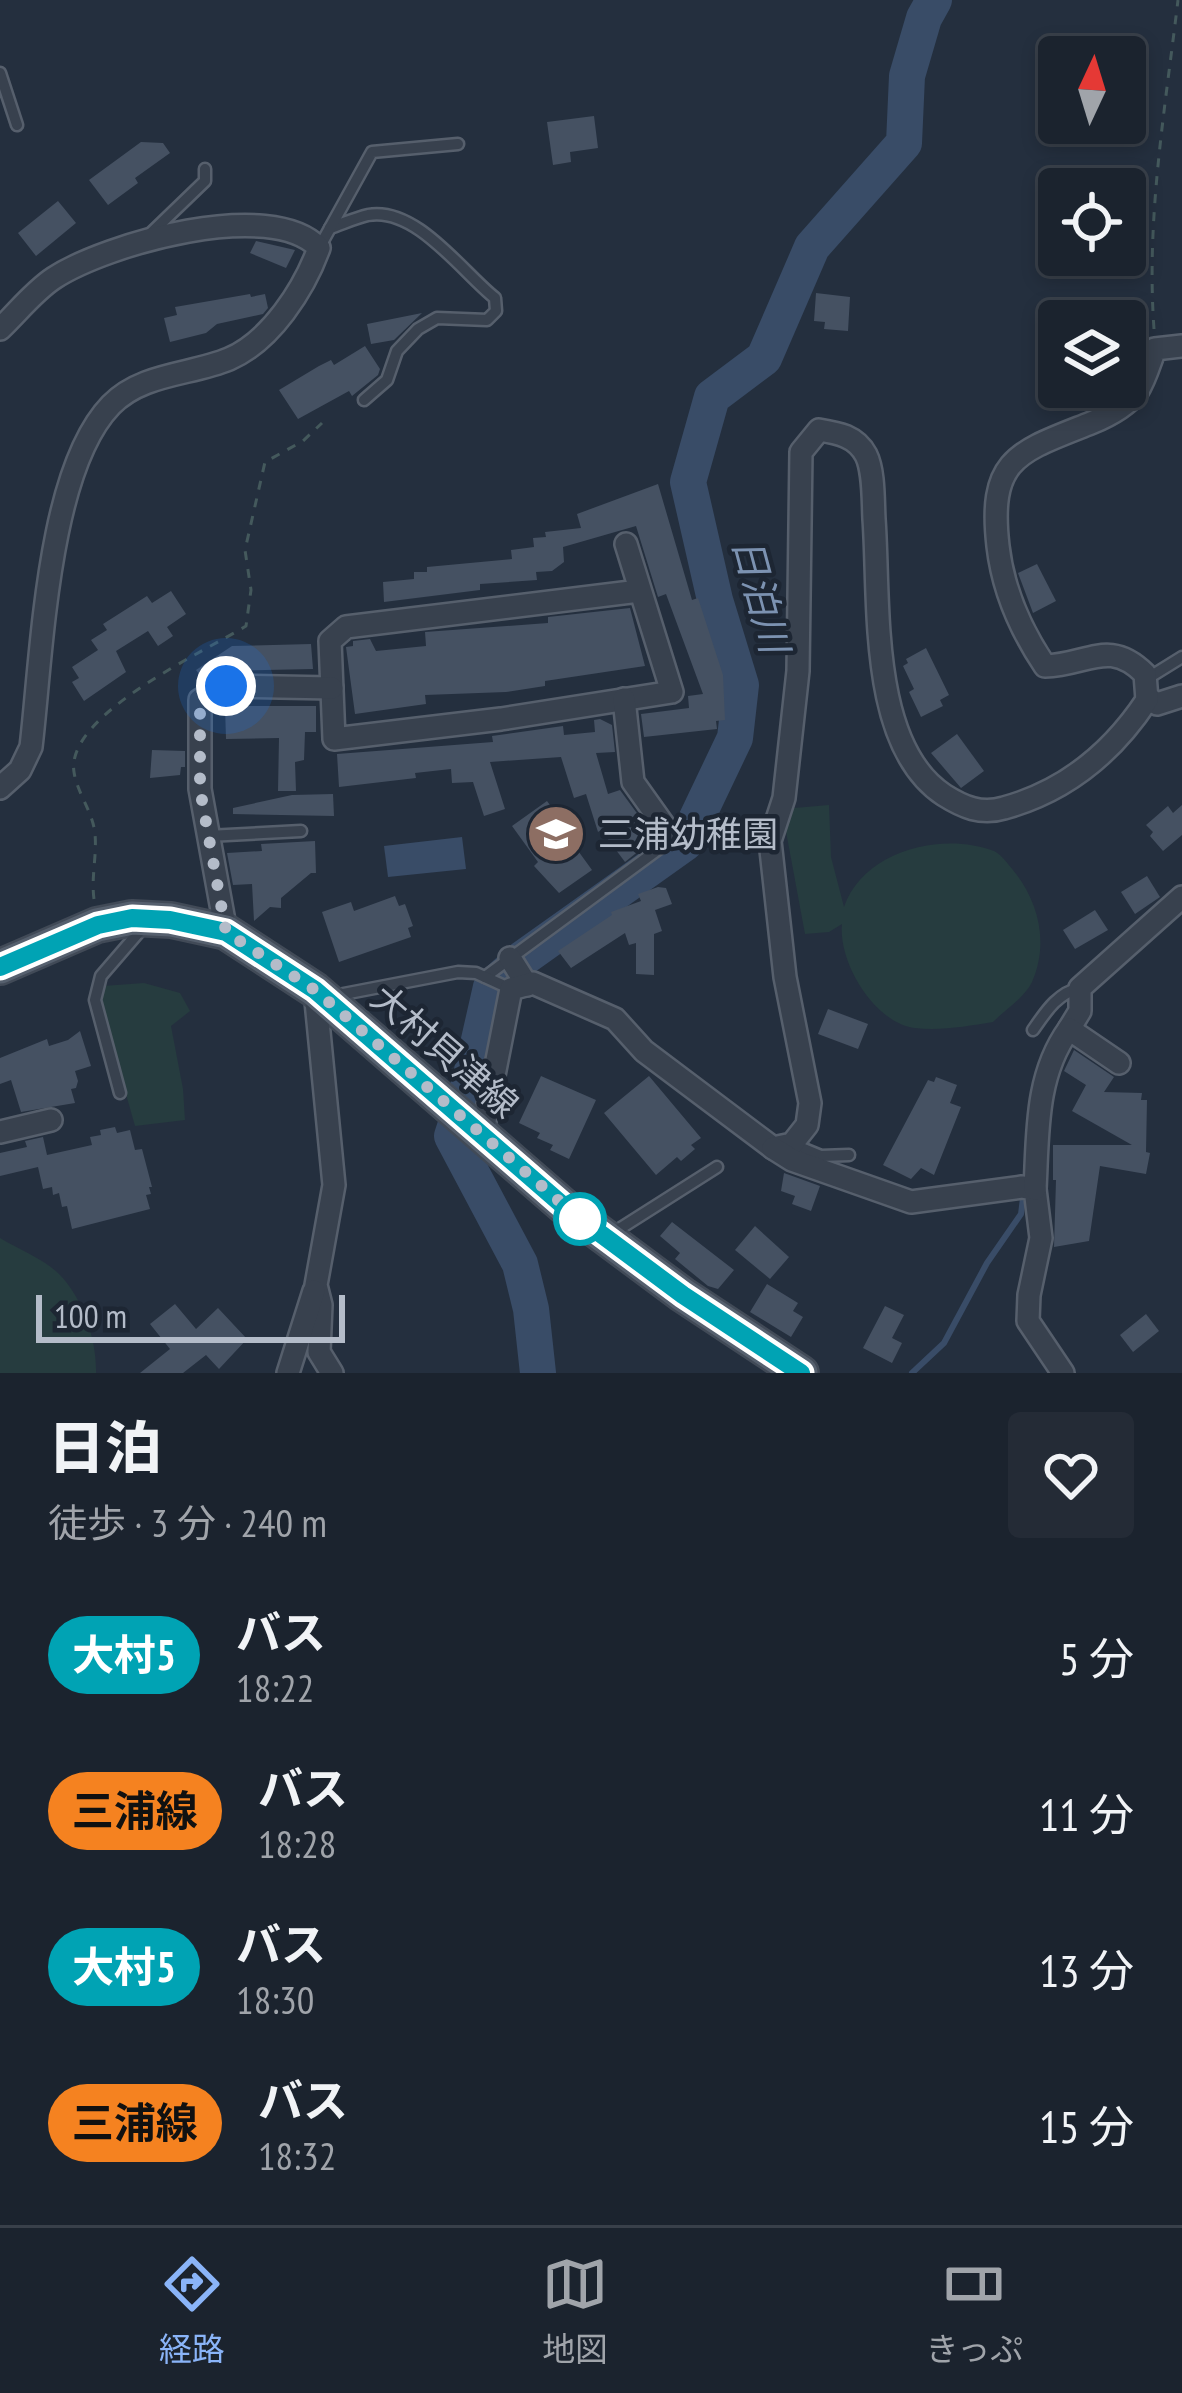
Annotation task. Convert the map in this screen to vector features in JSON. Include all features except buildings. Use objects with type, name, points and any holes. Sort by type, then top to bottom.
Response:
[{"type":"main road","name":"大村貝津線","points":[[0,967],[98,925],[132,918],[226,932],[320,994],[606,1238],[800,1373]]},
{"type":"street","points":[[0,329],[50,280],[83,262],[194,229],[280,226],[325,238],[290,304],[260,339],[231,358],[148,382],[112,404],[85,444],[60,510],[31,747],[20,770],[0,788]]},
{"type":"street","points":[[782,1146],[807,1125],[810,1103],[784,977],[770,841],[784,798],[798,670],[801,452],[819,430],[846,434],[866,455],[883,658],[892,720],[907,758],[932,787],[962,806],[989,812],[1018,805],[1107,754],[1127,730],[1146,688],[1145,674],[1127,656],[1104,653],[1070,665],[1045,666],[1024,636],[1001,574],[993,502],[1007,468],[1036,445],[1113,414],[1137,392],[1155,349],[1182,346]]},
{"type":"street","points":[[626,544],[672,692],[334,739],[330,641],[346,627],[639,591]]},
{"type":"street","points":[[226,932],[200,789],[200,700],[226,686],[332,688]]},
{"type":"street","points":[[1146,688],[1157,704],[1182,696]]},
{"type":"street","points":[[624,699],[633,782],[665,809],[670,834]]},
{"type":"street","points":[[1063,1373],[1028,1322],[1041,1238],[1029,1188],[1039,1099],[1076,1010],[1182,898]]},
{"type":"street","points":[[482,1135],[519,986],[511,958]]},
{"type":"street","points":[[519,986],[533,983],[615,1019],[644,1052],[782,1146],[792,1160],[910,1202],[1029,1188]]},
{"type":"street","points":[[288,1373],[316,1285],[334,1184],[320,994]]},
{"type":"street","points":[[1076,1010],[1119,1063]]},
{"type":"street","points":[[0,1132],[51,1120]]},
{"type":"street","points":[[316,1285],[321,1305],[319,1352],[332,1373]]},
{"type":"lane","points":[[0,74],[16,125]]},
{"type":"lane","points":[[325,238],[372,152],[458,144]]},
{"type":"lane","points":[[138,245],[205,181],[205,170]]},
{"type":"lane","points":[[325,238],[373,214],[399,220],[436,241],[495,298],[496,311],[487,320],[437,318],[418,328],[397,351],[387,380],[364,400]]},
{"type":"lane","points":[[1146,688],[1182,657]]},
{"type":"lane","points":[[208,836],[302,831]]},
{"type":"lane","points":[[480,975],[511,958],[660,848],[670,834]]},
{"type":"lane","points":[[120,1094],[95,1000],[101,976],[150,919]]},
{"type":"lane","points":[[320,994],[437,976],[480,975],[519,986]]},
{"type":"lane","points":[[1033,1030],[1068,991],[1076,1010]]},
{"type":"lane","points":[[782,1146],[821,1156],[849,1155]]},
{"type":"lane","points":[[606,1238],[717,1168]]},
{"type":"path","points":[[1155,349],[1150,274],[1156,157],[1178,0]]},
{"type":"path","points":[[98,925],[92,878],[95,835],[73,770],[84,735],[95,721],[170,670],[246,626],[251,590],[245,550],[265,462],[303,441],[322,423]]},
{"type":"green space","points":[[829,805],[831,857],[844,907],[868,872],[886,859],[929,845],[973,845],[994,851],[1013,870],[1035,909],[1040,953],[1029,988],[993,1022],[935,1029],[900,1024],[862,988],[846,956],[842,924],[829,932],[805,934],[785,826],[794,808]]},
{"type":"green space","points":[[144,983],[180,993],[190,1011],[171,1026],[185,1120],[135,1126],[100,1002],[103,986]]},
{"type":"green space","points":[[0,1238],[46,1264],[68,1284],[87,1320],[96,1373],[0,1373]]},
{"type":"water","points":[[462,837],[466,869],[388,877],[384,846]]},
{"type":"waterway","name":"日泊川","points":[[538,1373],[520,1264],[452,1136],[491,987],[522,959],[685,843],[735,738],[741,685],[715,600],[688,482],[712,397],[764,358],[812,247],[904,143],[907,76],[934,0]]},
{"type":"waterway","points":[[912,1373],[944,1343],[987,1263],[1021,1214],[1024,1190]]},
{"type":"bus line","name":"大村5","points":[[0,967],[98,925],[132,918],[170,920],[226,932],[315,990],[566,1208],[683,1295],[801,1373]]},
{"type":"place","name":"三浦幼稚園","points":[[556,834]]},
{"type":"route","points":[[226,686],[200,700],[200,789],[226,932],[315,990],[580,1219]]}]
